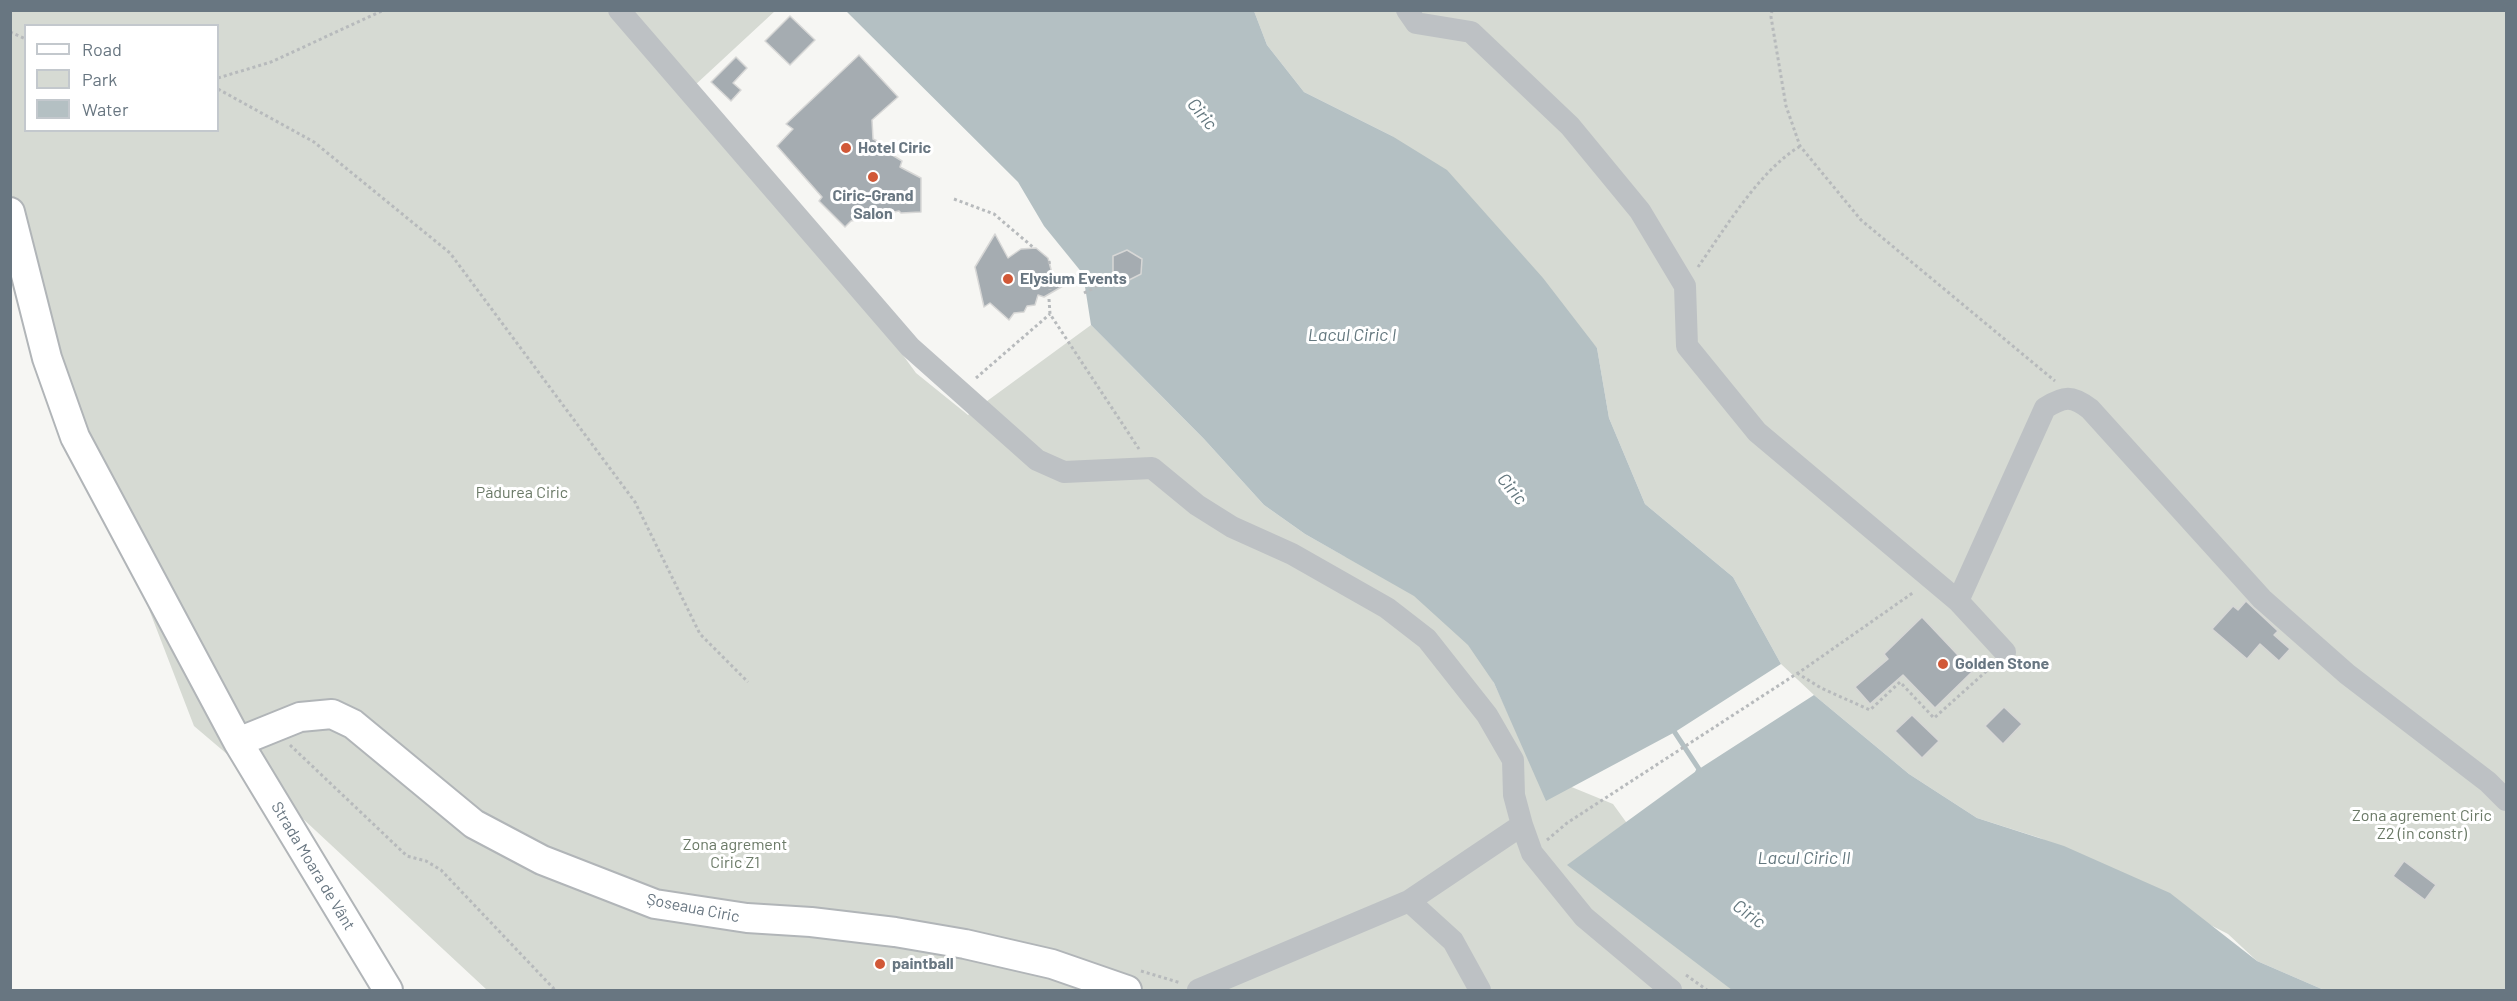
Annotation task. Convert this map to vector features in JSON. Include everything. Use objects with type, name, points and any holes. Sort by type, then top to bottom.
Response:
[{"type":"main road","name":"Strada Moara de Vânt","points":[[10,212],[47,358],[75,437],[238,742],[388,990]]},
{"type":"main road","name":"Șoseaua Ciric","points":[[238,742],[272,726],[300,717],[332,714],[353,724],[474,824],[494,837],[542,860],[655,904],[747,918],[811,922],[885,931],[965,944],[1052,964],[1127,990]]},
{"type":"street","points":[[619,10],[910,347],[1036,460],[1064,472],[1152,468],[1197,505],[1232,526],[1292,554],[1387,608],[1427,639],[1487,714],[1513,760],[1514,795],[1522,825],[1536,859],[1584,918],[1671,990]]},
{"type":"street","points":[[1407,10],[1416,23],[1471,32],[1570,126],[1640,211],[1685,286],[1687,346],[1757,432],[1958,601],[2000,658]]},
{"type":"street","points":[[1958,601],[2045,408],[2067,398],[2078,400],[2090,409],[2262,598],[2347,674],[2488,782],[2506,800]]},
{"type":"street","points":[[1198,990],[1409,901],[1522,825]]},
{"type":"street","points":[[1409,901],[1453,941],[1480,990]]},
{"type":"path","points":[[219,78],[271,62],[384,10]]},
{"type":"path","points":[[1772,10],[1771,17],[1786,106],[1800,146],[1861,220],[2062,387],[2067,398]]},
{"type":"path","points":[[10,32],[24,38]]},
{"type":"path","points":[[219,90],[314,142],[450,253],[635,502],[700,634],[748,681]]},
{"type":"path","points":[[1685,286],[1768,173],[1784,156],[1800,146]]},
{"type":"path","points":[[954,199],[994,214],[1034,248]]},
{"type":"path","points":[[1049,261],[1050,267]]},
{"type":"path","points":[[1084,292],[1117,276]]},
{"type":"path","points":[[1049,299],[1050,314],[1152,468]]},
{"type":"path","points":[[961,391],[1050,314]]},
{"type":"path","points":[[1567,823],[1793,676],[1933,578]]},
{"type":"path","points":[[1797,673],[1821,688],[1870,710],[1900,682],[1934,718],[2000,658]]},
{"type":"path","points":[[272,726],[319,774],[407,856],[426,861],[441,870],[555,990]]},
{"type":"green space","name":"Pădurea Ciric","points":[[10,11],[775,11],[694,86],[749,144],[916,373],[968,415],[1091,325],[1204,439],[1264,505],[1305,534],[1344,556],[1386,571],[1468,635],[1494,683],[1535,772],[1613,804],[1748,990],[487,990],[301,817],[194,726],[101,485],[11,215]]},
{"type":"green space","name":"Zona agrement Ciric Z2 (in constr)","points":[[1254,11],[2506,11],[2506,990],[2324,990],[2257,961],[2228,934],[2040,838],[1977,818],[1909,774],[1814,695],[1781,664],[1733,577],[1645,504],[1609,418],[1597,348],[1392,136],[1304,92],[1267,45]]},
{"type":"water","name":"Lacul Ciric I","points":[[846,11],[1254,11],[1267,45],[1304,92],[1392,136],[1447,170],[1543,278],[1597,348],[1609,418],[1645,504],[1733,577],[1781,664],[1675,732],[1546,801],[1494,683],[1468,645],[1414,596],[1305,534],[1264,505],[1204,439],[1091,325],[1083,274],[1044,226],[1018,182]]},
{"type":"water","name":"Lacul Ciric II","points":[[1814,695],[1909,774],[1977,818],[2064,846],[2170,893],[2257,961],[2324,990],[1732,990],[1567,865],[1699,769]]},
{"type":"building","points":[[790,16],[815,40],[790,65],[765,41]]},
{"type":"building","points":[[859,55],[898,97],[872,120],[873,139],[888,146],[889,153],[902,161],[900,167],[921,178],[921,212],[901,213],[899,211],[851,221],[845,227],[819,201],[822,197],[777,146],[793,129],[786,124]]},
{"type":"building","points":[[736,57],[747,68],[733,83],[741,90],[731,101],[711,82]]},
{"type":"building","name":"Elysium Events","points":[[995,234],[1008,258],[1021,249],[1036,248],[1048,258],[1053,277],[1082,275],[1044,297],[1038,295],[1035,305],[1027,306],[1024,312],[1014,313],[1009,320],[990,303],[984,307],[975,267]]},
{"type":"building","points":[[1127,250],[1142,259],[1141,274],[1125,282],[1113,274],[1113,256]]},
{"type":"building","points":[[2246,601],[2278,631],[2274,635],[2290,649],[2279,661],[2260,644],[2247,659],[2212,629],[2233,606],[2238,610]]},
{"type":"building","points":[[1922,617],[1973,671],[1935,708],[1903,675],[1870,704],[1855,687],[1888,659],[1884,654]]},
{"type":"building","points":[[2004,707],[2022,724],[2003,744],[1985,726]]},
{"type":"building","points":[[1912,715],[1939,741],[1922,758],[1895,731]]},
{"type":"building","points":[[2404,861],[2436,885],[2425,900],[2393,876]]},
{"type":"waterway","name":"Ciric","points":[[1672,728],[1699,769],[1697,774]]},
{"type":"place","name":"Hotel Ciric","points":[[846,148]]},
{"type":"place","name":"Ciric-Grand Salon","points":[[873,177]]},
{"type":"place","name":"Elysium Events","points":[[1008,279]]},
{"type":"place","name":"Golden Stone","points":[[1943,664]]},
{"type":"place","name":"paintball","points":[[880,964]]},
{"type":"park label","name":"Zona agrement Ciric Z1","points":[[735,854]]}]
